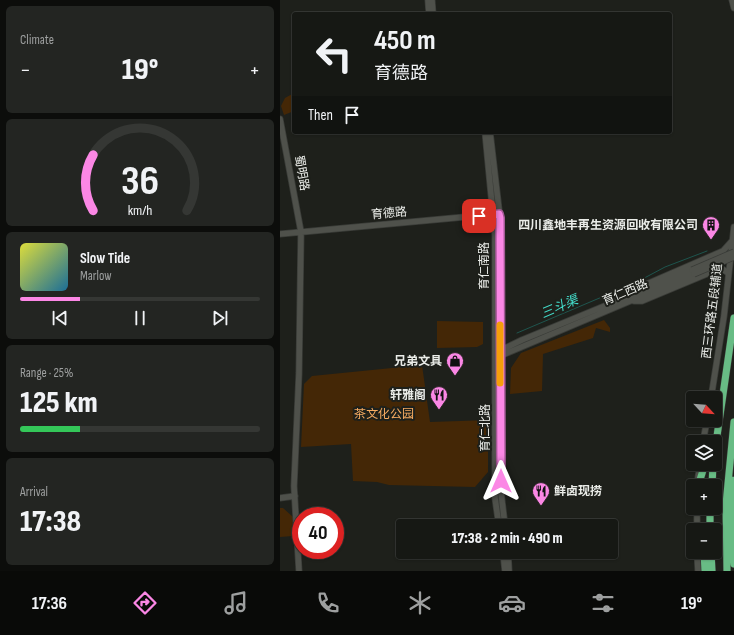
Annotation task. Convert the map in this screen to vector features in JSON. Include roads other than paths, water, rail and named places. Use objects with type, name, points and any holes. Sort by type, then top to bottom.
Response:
[{"type":"highway","points":[[716,435],[734,318]]},
{"type":"highway","points":[[727,571],[726,504],[734,422]]},
{"type":"highway","points":[[731,441],[731,512],[734,564]]},
{"type":"highway","points":[[704,559],[705,571]]},
{"type":"highway","points":[[711,559],[712,571]]},
{"type":"street","points":[[428,0],[430,12]]},
{"type":"street","points":[[432,0],[433,12]]},
{"type":"street","points":[[732,0],[734,8]]},
{"type":"street","name":"蜀明路","points":[[280,118],[301,232],[299,373],[295,496],[299,571]]},
{"type":"street","name":"育仁南路","points":[[485,134],[497,214],[499,353]]},
{"type":"street","points":[[490,134],[497,214]]},
{"type":"street","name":"育德路","points":[[280,234],[497,214]]},
{"type":"street","name":"西三环路五段辅道","points":[[712,391],[724,316],[734,228]]},
{"type":"street","points":[[630,298],[647,284],[723,251],[732,240]]},
{"type":"street","points":[[693,272],[734,252]]},
{"type":"street","points":[[693,272],[734,257]]},
{"type":"street","points":[[630,298],[642,301],[721,268],[728,273]]},
{"type":"street","name":"育仁西路","points":[[499,353],[693,272]]},
{"type":"street","points":[[499,353],[501,492],[504,519]]},
{"type":"street","name":"育仁北路","points":[[498,519],[495,498],[499,353]]},
{"type":"street","points":[[280,498],[295,496]]},
{"type":"street","points":[[504,559],[505,571]]},
{"type":"street","points":[[508,559],[509,571]]},
{"type":"street","points":[[697,559],[698,571]]},
{"type":"waterway","name":"三斗渠","points":[[635,283],[665,267],[707,251]]},
{"type":"waterway","name":"三斗渠","points":[[517,333],[609,294]]},
{"type":"place","name":"四川鑫地丰再生资源回收有限公司","points":[[711,240]]},
{"type":"place","name":"兄弟文具","points":[[455,376]]},
{"type":"place","name":"轩雅阁","points":[[439,410]]},
{"type":"place","name":"鲜卤现捞","points":[[541,506]]},
{"type":"park label","name":"茶文化公园","points":[[384,414]]}]
